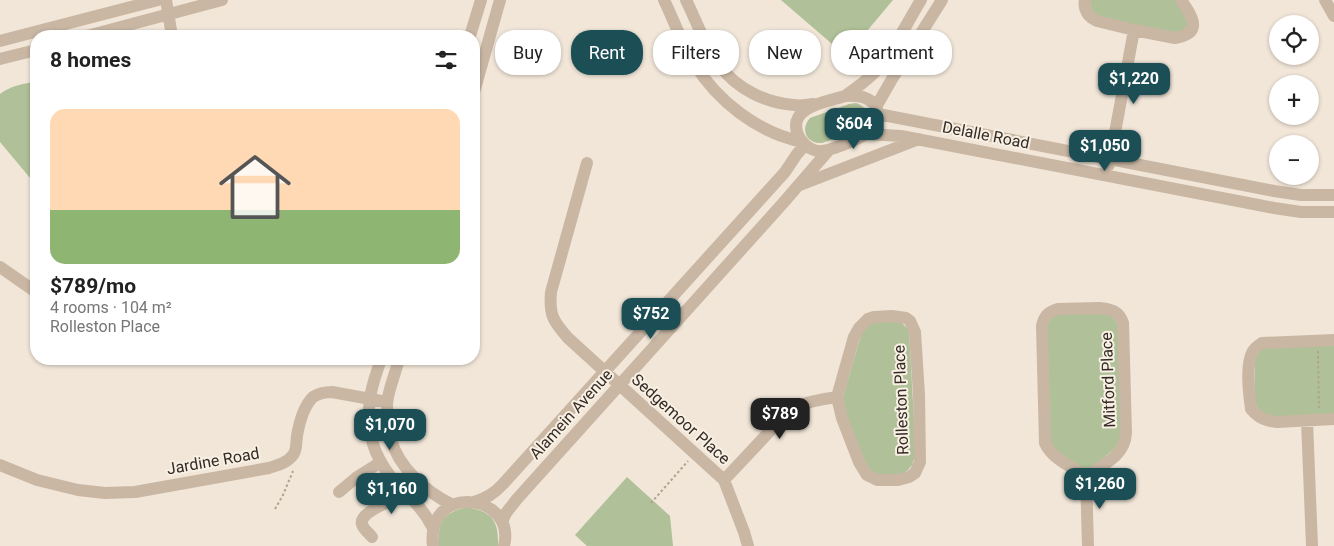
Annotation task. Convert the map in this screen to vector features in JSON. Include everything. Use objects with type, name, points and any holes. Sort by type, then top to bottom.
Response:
[{"type":"street","points":[[40,30],[158,0]]},
{"type":"street","points":[[166,0],[171,30]]},
{"type":"street","points":[[110,30],[222,0]]},
{"type":"street","points":[[472,30],[480,0]]},
{"type":"street","points":[[480,71],[500,0]]},
{"type":"street","points":[[664,0],[692,61],[704,79],[719,96],[749,120],[786,139],[820,151],[828,150],[867,134],[878,119],[877,111],[872,102],[860,96],[845,96],[817,104],[800,114],[797,119],[797,131],[804,144]]},
{"type":"street","points":[[686,0],[709,49],[720,66],[735,82],[753,94],[775,102],[794,105],[817,104]]},
{"type":"street","points":[[845,96],[863,83],[884,61],[921,0]]},
{"type":"street","points":[[877,111],[892,79],[942,0]]},
{"type":"street","points":[[1085,0],[1084,8],[1093,19],[1175,38],[1189,33],[1194,21],[1181,0]]},
{"type":"street","points":[[1328,1],[1334,16]]},
{"type":"street","points":[[1107,175],[1134,30]]},
{"type":"street","points":[[0,40],[30,32]]},
{"type":"street","points":[[0,60],[30,52]]},
{"type":"street","name":"Delalle Road","points":[[877,111],[1274,191],[1302,195],[1334,196]]},
{"type":"street","name":"Delalle Road","points":[[867,134],[919,139],[1274,208],[1301,212],[1334,212]]},
{"type":"street","points":[[798,186],[919,139]]},
{"type":"street","name":"Alamein Avenue","points":[[474,502],[485,499],[497,491],[785,172],[804,144]]},
{"type":"street","name":"Alamein Avenue","points":[[502,522],[511,506],[798,186],[828,150]]},
{"type":"street","name":"Sedgemoor Place","points":[[587,163],[551,292],[550,305],[553,317],[558,327],[568,338],[724,480],[748,546]]},
{"type":"street","points":[[750,210],[764,224]]},
{"type":"street","points":[[0,267],[30,288]]},
{"type":"street","name":"Mitford Place","points":[[1107,308],[1117,312],[1123,323],[1126,440],[1123,447],[1113,457],[1086,476],[1056,457],[1045,443],[1042,326],[1048,313],[1058,309],[1107,308]]},
{"type":"street","name":"Rolleston Place","points":[[881,316],[900,316],[906,318],[915,332],[916,345],[920,454],[918,469],[913,475],[903,479],[877,480],[867,475],[859,462],[842,418],[837,397],[854,337],[863,323],[868,318],[881,316]]},
{"type":"street","points":[[1334,340],[1262,343],[1252,353],[1248,364],[1251,409],[1256,415],[1267,421],[1276,422],[1334,419]]},
{"type":"street","points":[[379,365],[370,398],[368,417],[373,448],[380,462],[424,512],[433,528]]},
{"type":"street","points":[[397,365],[388,402],[388,422],[391,440],[398,455],[421,483],[436,496],[453,504]]},
{"type":"street","points":[[294,454],[299,427],[307,404],[314,396],[323,392],[332,392],[388,402]]},
{"type":"street","points":[[724,480],[791,410],[804,403],[837,397]]},
{"type":"street","points":[[1312,546],[1313,421]]},
{"type":"street","name":"Jardine Road","points":[[0,465],[37,480],[78,490],[112,493],[135,492],[269,468],[288,461],[294,454]]},
{"type":"street","points":[[339,492],[380,462]]},
{"type":"street","points":[[1086,476],[1088,546]]},
{"type":"street","points":[[372,537],[361,522],[365,516],[379,506],[407,494]]},
{"type":"street","points":[[433,546],[433,528],[437,518],[444,510],[453,504],[474,502],[485,505],[495,512],[502,522],[505,532],[504,546]]},
{"type":"path","points":[[1313,421],[1318,341]]},
{"type":"path","points":[[275,509],[292,474],[294,454]]},
{"type":"path","points":[[651,503],[694,454]]},
{"type":"green space","points":[[781,0],[893,0],[868,30],[831,30],[831,43],[821,34],[821,30],[816,30]]},
{"type":"green space","points":[[1089,0],[1175,0],[1186,16],[1188,25],[1180,34],[1094,17]]},
{"type":"green space","points":[[30,83],[30,178],[0,142],[0,94],[17,85]]},
{"type":"green space","points":[[856,103],[864,107],[868,114],[867,121],[862,129],[822,143],[812,141],[806,135],[805,127],[810,118]]},
{"type":"green space","points":[[1058,313],[1110,314],[1118,324],[1121,443],[1094,466],[1084,469],[1050,448],[1047,321]]},
{"type":"green space","points":[[880,320],[901,322],[909,330],[914,459],[908,470],[902,474],[877,474],[869,471],[841,404],[863,328]]},
{"type":"green space","points":[[1334,345],[1334,416],[1265,417],[1254,403],[1255,354],[1263,347]]},
{"type":"green space","points":[[627,477],[670,516],[673,546],[587,546],[575,535]]},
{"type":"green space","points":[[467,507],[483,512],[492,519],[497,530],[498,546],[438,546],[439,530],[443,520],[452,513]]}]
